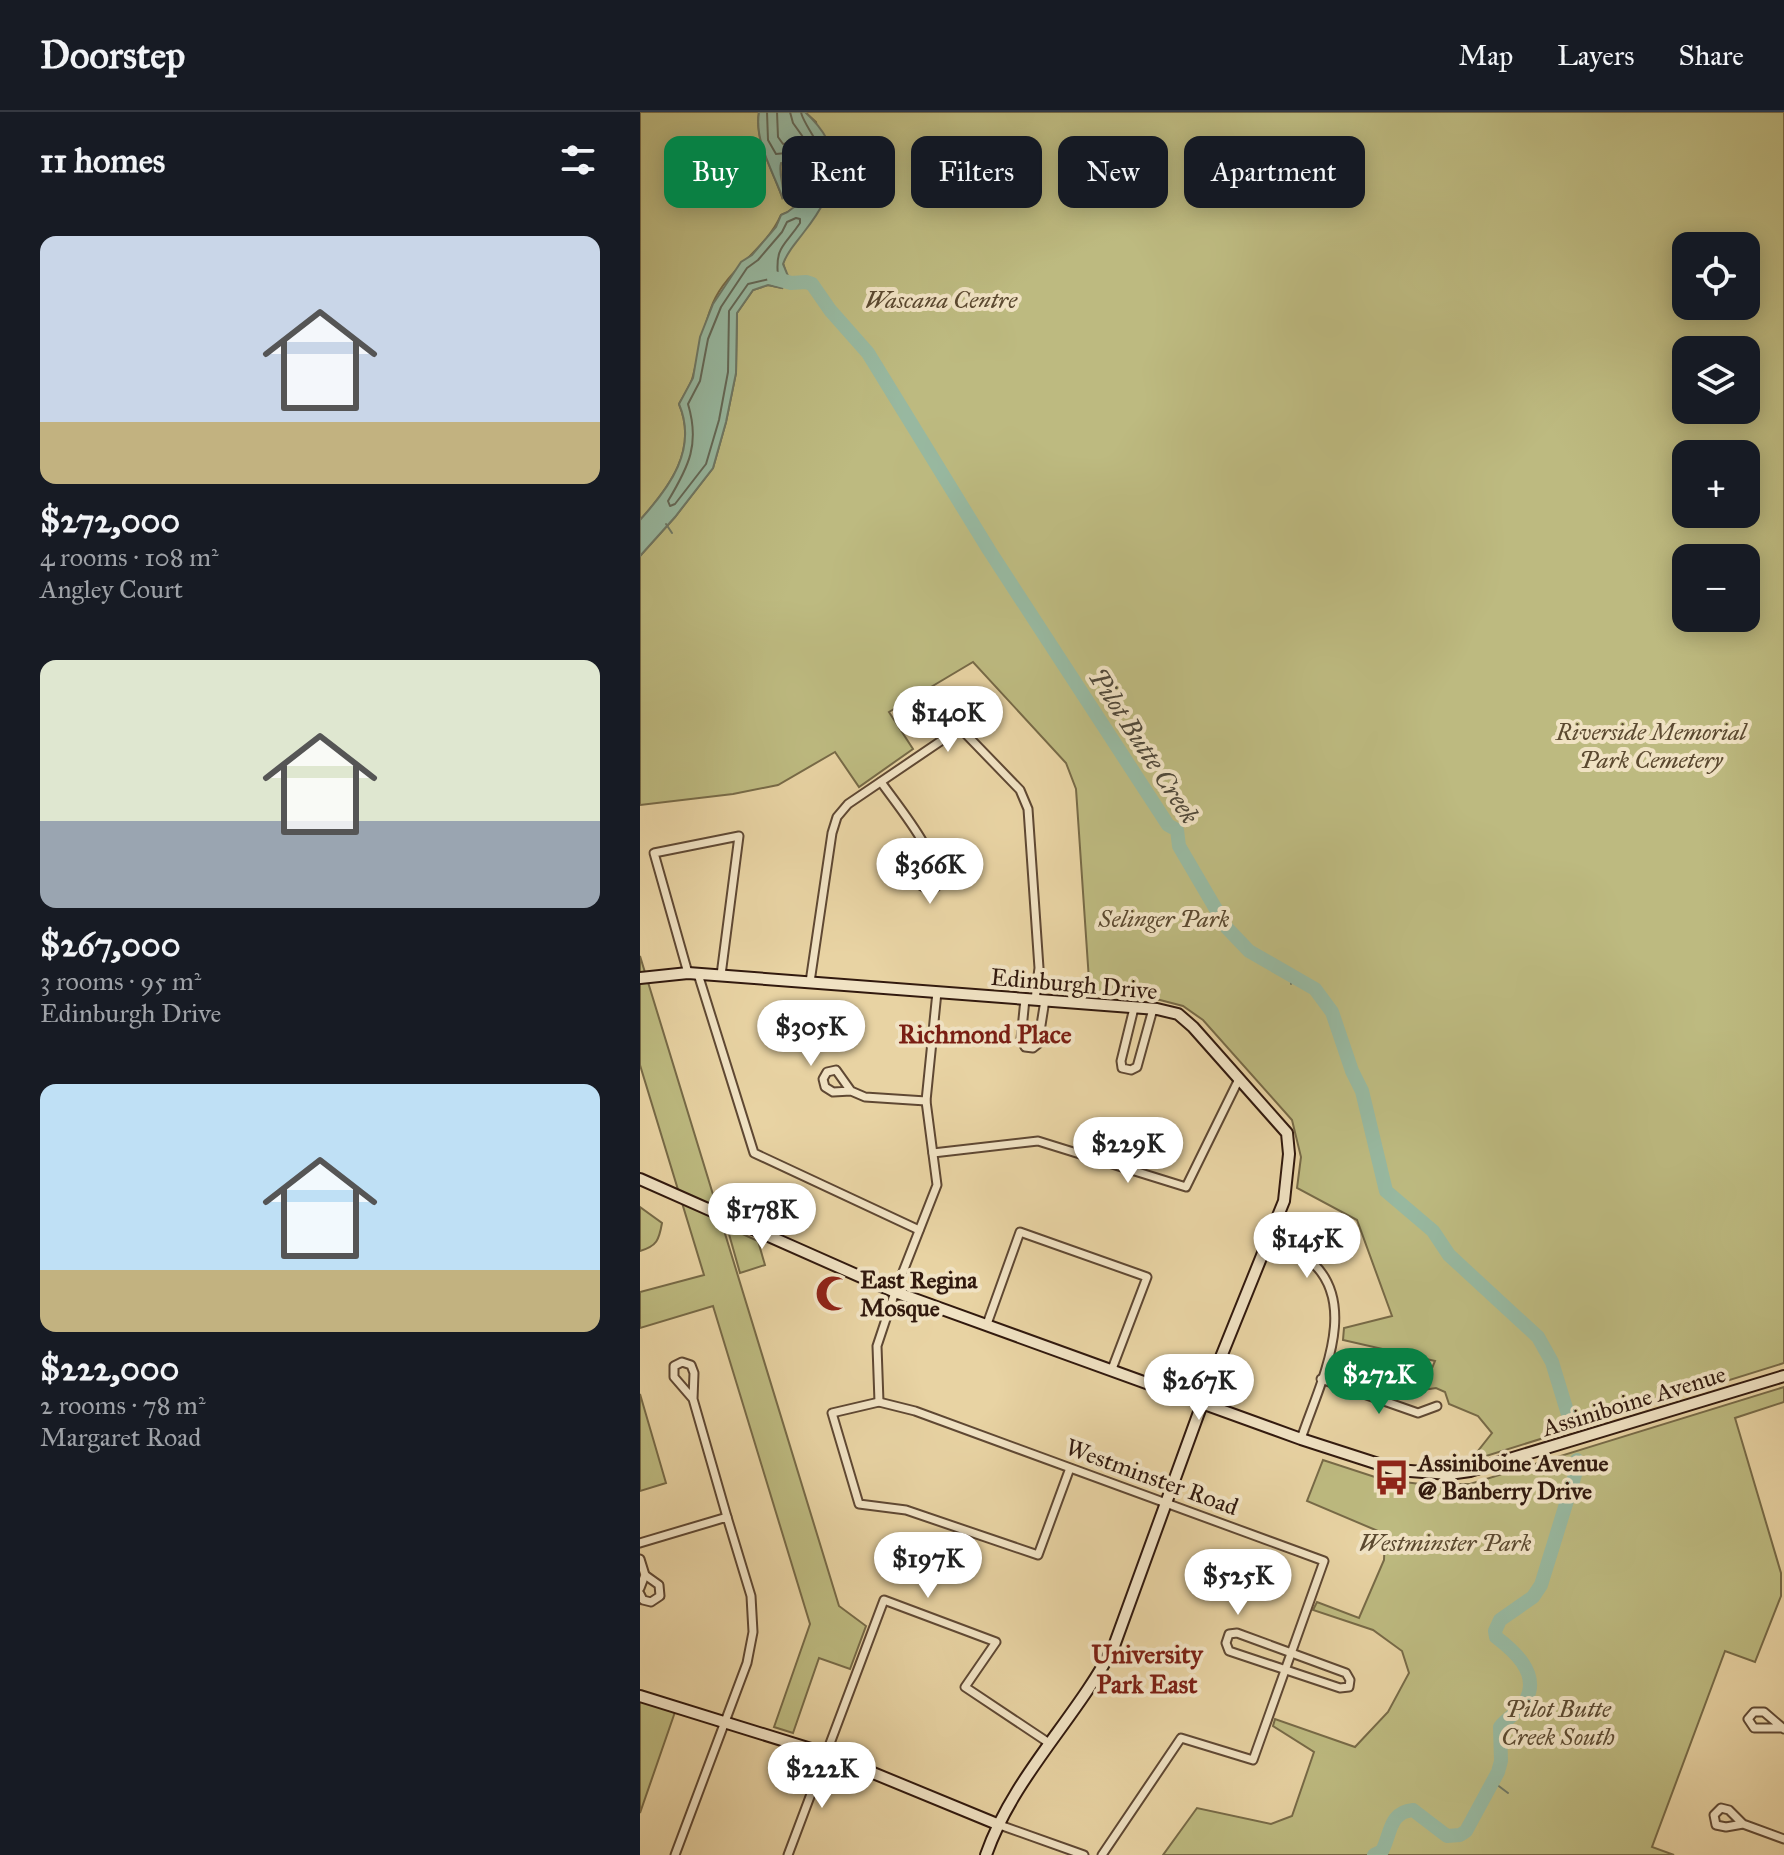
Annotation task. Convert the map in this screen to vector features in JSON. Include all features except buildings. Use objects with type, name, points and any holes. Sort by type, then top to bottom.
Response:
[{"type":"street","points":[[810,982],[837,817],[848,804],[960,728],[1020,790],[1028,809],[1039,968],[1035,1000],[1038,1044],[1033,1048],[1025,1047],[1021,1039],[1035,1000]]},
{"type":"street","points":[[881,782],[926,848],[938,880],[931,891],[920,885],[919,877],[926,848]]},
{"type":"street","points":[[721,975],[739,836],[654,853],[754,1153],[919,1230]]},
{"type":"street","name":"Edinburgh Drive","points":[[640,978],[693,973],[1153,1009],[1178,1014],[1287,1133],[1288,1178],[1284,1201],[1202,1404],[1114,1646],[1100,1673],[1049,1743],[997,1824],[986,1855]]},
{"type":"street","points":[[937,992],[926,1101],[937,1185],[877,1346],[879,1402],[832,1413],[859,1504],[906,1510],[1038,1555],[1070,1468]]},
{"type":"street","points":[[1134,1008],[1121,1061],[1122,1068],[1131,1070],[1137,1067],[1153,1009]]},
{"type":"street","points":[[933,1153],[1038,1141],[1186,1187],[1239,1079]]},
{"type":"street","points":[[851,1091],[865,1097],[926,1101]]},
{"type":"street","name":"Assiniboine Avenue","points":[[640,1179],[895,1292],[1202,1404],[1397,1470],[1449,1474],[1513,1460],[1784,1376]]},
{"type":"street","points":[[987,1324],[1020,1232],[1147,1277],[1112,1369]]},
{"type":"street","points":[[1269,1238],[1304,1256],[1320,1272],[1330,1289],[1336,1309],[1336,1330],[1301,1439]]},
{"type":"street","points":[[675,1855],[747,1663],[753,1632],[751,1596],[693,1399],[694,1373],[691,1365],[682,1362],[674,1366],[674,1377],[693,1399]]},
{"type":"street","points":[[1321,1379],[1418,1413],[1437,1406]]},
{"type":"street","name":"Westminster Road","points":[[879,1402],[915,1411],[1324,1561],[1253,1760],[1181,1738],[1102,1855]]},
{"type":"street","points":[[640,1543],[727,1517]]},
{"type":"street","points":[[640,1559],[645,1575],[640,1591],[643,1600],[651,1602],[660,1596],[659,1585],[645,1575]]},
{"type":"street","points":[[788,1855],[884,1600],[996,1642],[965,1687],[1049,1743]]},
{"type":"street","points":[[1237,1633],[1293,1651],[1346,1673],[1350,1680],[1349,1687],[1340,1688],[1285,1669],[1229,1651],[1226,1643],[1229,1634],[1237,1633]]},
{"type":"street","points":[[640,1696],[827,1754],[997,1824],[1084,1855]]},
{"type":"street","points":[[1743,1824],[1784,1839]]},
{"type":"green space","points":[[640,112],[759,112],[760,136],[664,136],[664,208],[766,208],[766,155],[782,197],[782,208],[793,208],[781,215],[766,239],[728,279],[713,303],[692,379],[679,404],[684,421],[683,452],[671,481],[640,520]]},
{"type":"green space","points":[[805,112],[1784,112],[1784,1363],[1470,1461],[1492,1433],[1478,1416],[1449,1404],[1445,1392],[1436,1388],[1423,1390],[1435,1361],[1343,1340],[1344,1328],[1392,1316],[1357,1220],[1297,1188],[1301,1157],[1292,1120],[1203,1020],[1183,1006],[1130,994],[1090,995],[1076,789],[1066,763],[973,662],[889,712],[913,749],[859,787],[835,752],[778,785],[733,794],[640,805],[640,556],[713,468],[736,373],[737,313],[753,290],[768,285],[782,288],[786,273],[783,263],[788,251],[819,208],[895,208],[895,136],[819,136],[816,122]]},
{"type":"green space","points":[[640,956],[839,1606],[866,1626],[850,1669],[819,1658],[793,1733],[774,1727],[810,1624],[713,1306],[640,1328],[640,1292],[704,1275],[640,1065]]},
{"type":"green space","points":[[640,1207],[662,1223],[656,1242],[640,1251]]},
{"type":"green space","points":[[727,1227],[758,1241],[765,1265],[740,1273]]},
{"type":"green space","name":"Pilot Butte Creek South","points":[[1784,1387],[1784,1402],[1735,1418],[1781,1573],[1781,1596],[1755,1662],[1725,1651],[1652,1847],[1674,1855],[1163,1855],[1197,1808],[1271,1824],[1292,1816],[1314,1752],[1273,1726],[1275,1719],[1355,1747],[1388,1712],[1409,1673],[1402,1651],[1373,1630],[1313,1610],[1317,1602],[1359,1618],[1384,1560],[1385,1534],[1307,1501],[1323,1460],[1381,1479],[1420,1484],[1470,1484]]},
{"type":"green space","points":[[640,1394],[666,1483],[640,1491]]},
{"type":"green space","points":[[640,1701],[675,1712],[640,1813]]},
{"type":"water","points":[[759,112],[805,112],[824,136],[782,136],[782,197],[766,158],[766,136],[760,136]]},
{"type":"water","points":[[793,208],[820,208],[783,264],[791,283],[782,288],[768,285],[753,290],[737,313],[736,373],[713,468],[640,556],[640,520],[671,481],[683,452],[684,421],[679,404],[693,378],[700,337],[713,304],[741,262],[752,255],[776,227],[781,215]]},
{"type":"waterway","name":"Pilot Butte Creek","points":[[774,278],[812,284],[830,310],[868,353],[989,550],[1168,825],[1177,830],[1179,846],[1227,928],[1249,951],[1315,989],[1332,1012],[1362,1091],[1386,1191],[1433,1231],[1449,1255],[1538,1337],[1552,1362],[1570,1421]]},
{"type":"waterway","points":[[666,524],[672,533]]},
{"type":"waterway","name":"Pilot Butte Creek","points":[[1291,975],[1291,984]]},
{"type":"waterway","name":"Pilot Butte Creek","points":[[1374,1855],[1382,1851],[1395,1819],[1405,1812],[1413,1810],[1447,1836],[1466,1831],[1498,1772],[1501,1761],[1500,1727],[1522,1706],[1530,1688],[1530,1679],[1522,1663],[1496,1637],[1495,1631],[1500,1620],[1533,1597],[1541,1585],[1577,1460]]},
{"type":"waterway","points":[[1496,1775],[1496,1784],[1508,1793]]},
{"type":"place","name":"East Regina Mosque","points":[[834,1294]]},
{"type":"place","name":"Assiniboine Avenue @ Banberry Drive","points":[[1392,1477]]},
{"type":"district","name":"Richmond Place","points":[[985,1034]]},
{"type":"district","name":"University Park East","points":[[1147,1669]]},
{"type":"park label","name":"Wascana Centre","points":[[941,300]]},
{"type":"park label","name":"Riverside Memorial Park Cemetery","points":[[1651,746]]},
{"type":"park label","name":"Selinger Park","points":[[1164,919]]},
{"type":"park label","name":"Westminster Park","points":[[1445,1543]]}]
